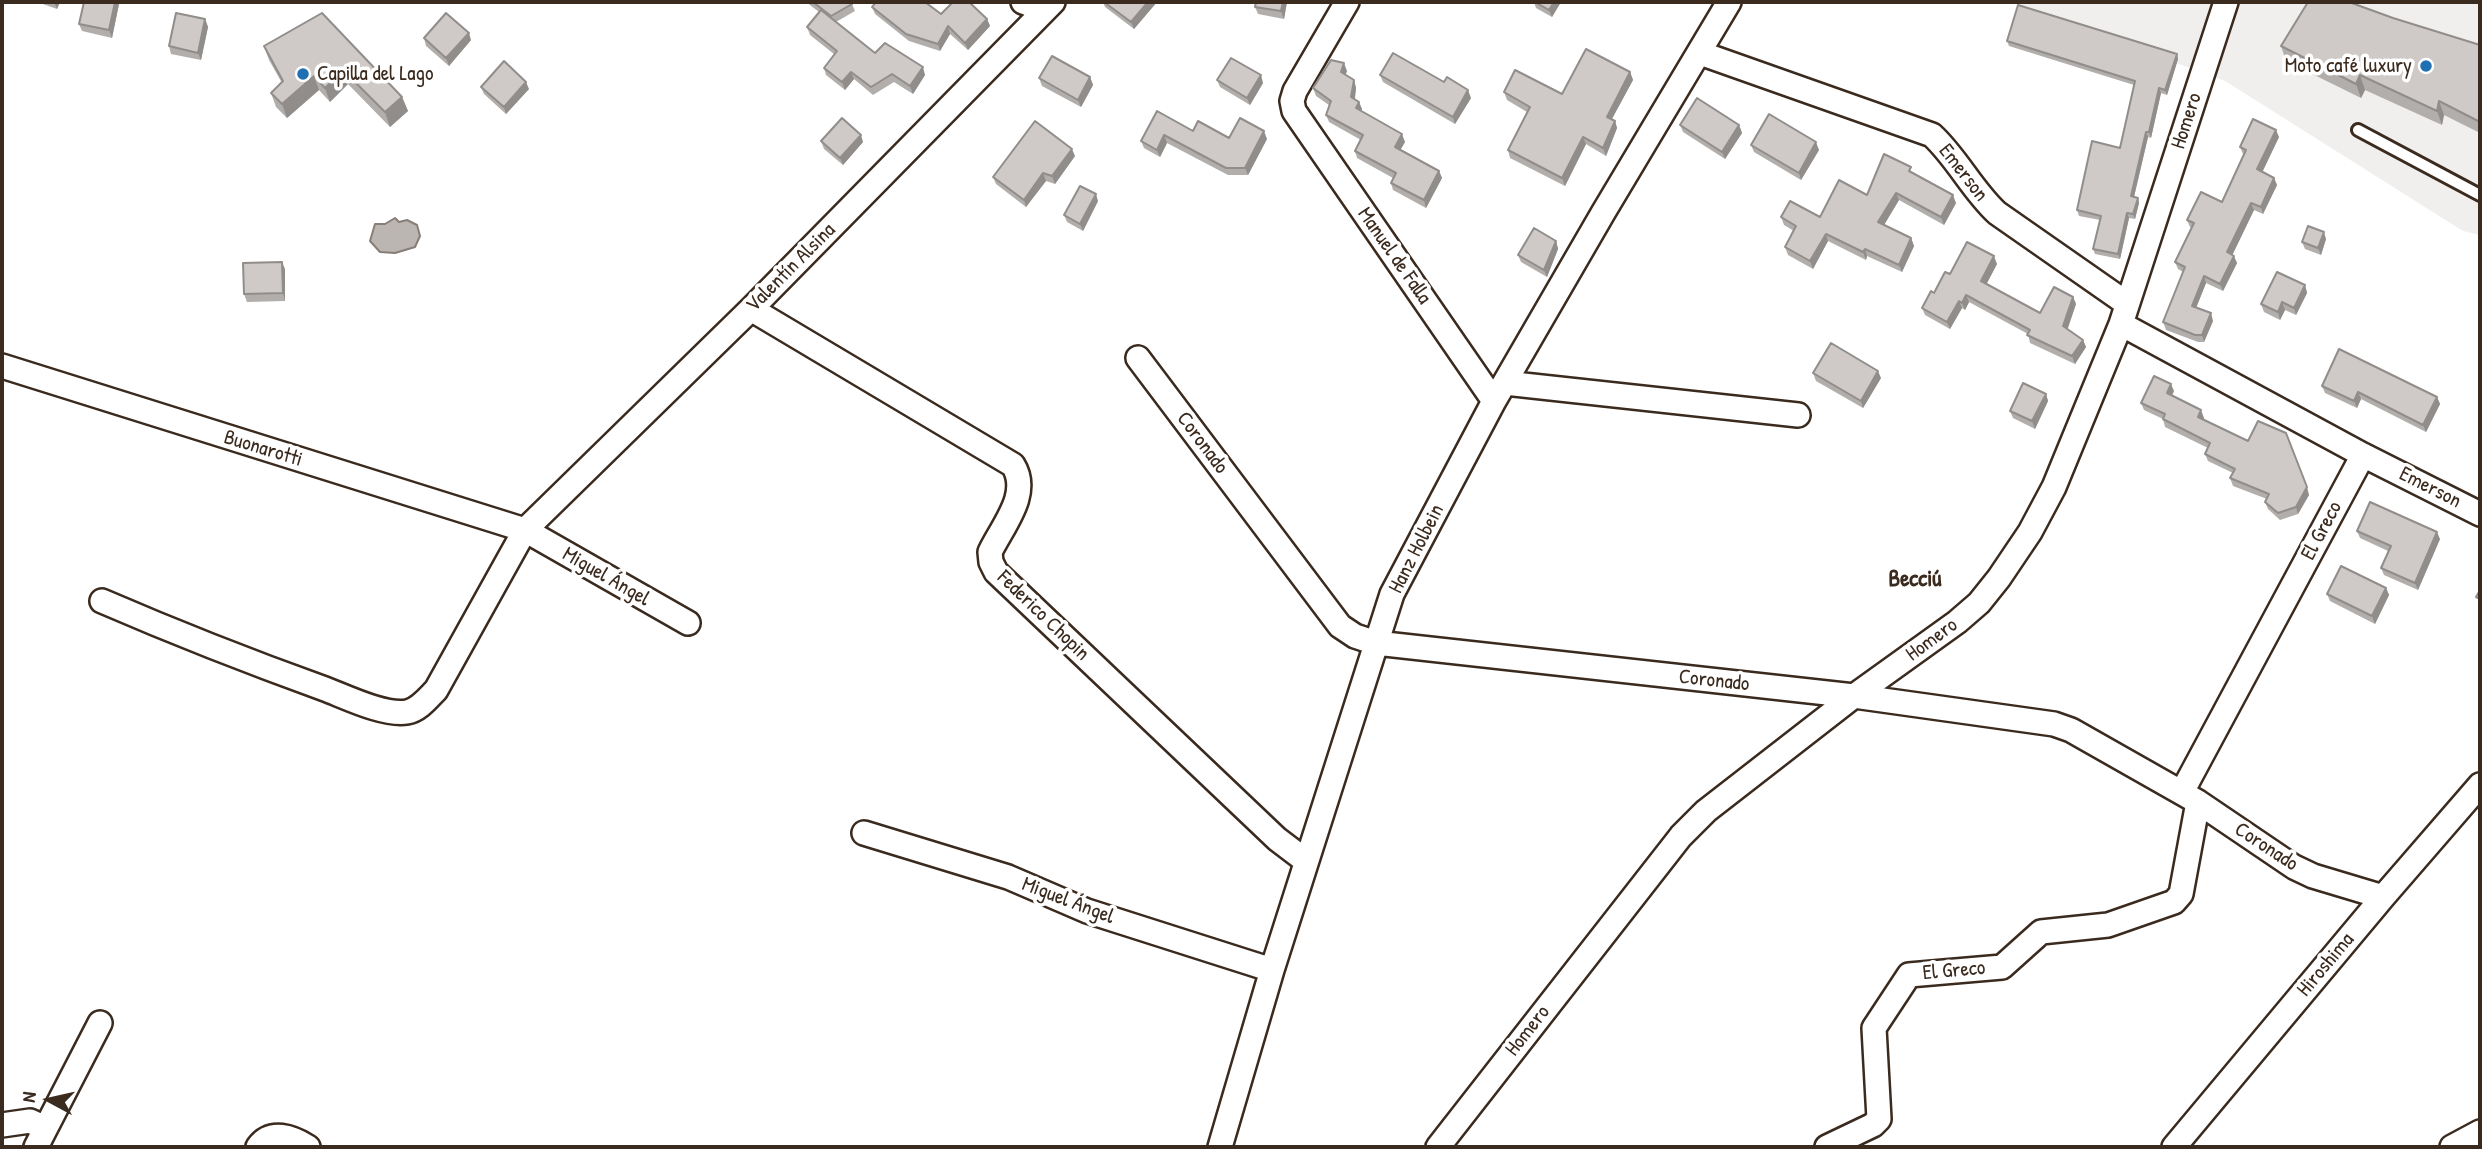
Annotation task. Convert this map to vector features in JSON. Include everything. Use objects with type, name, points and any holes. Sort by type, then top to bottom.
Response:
[{"type":"street","name":"Manuel de Falla","points":[[1347,2],[1295,91],[1292,101],[1294,111],[1499,392]]},
{"type":"street","name":"Hanz Holbein","points":[[1220,1147],[1272,970],[1397,585],[1499,392],[1602,213],[1729,2]]},
{"type":"street","name":"Homero","points":[[1438,1147],[1681,836],[1706,811],[1854,696],[1957,622],[1979,603],[1999,578],[2030,532],[2054,488],[2124,314],[2227,2]]},
{"type":"street","name":"Valentín Alsina","points":[[102,601],[212,648],[340,695],[394,712],[409,712],[421,705],[436,690],[525,530],[751,309],[1040,4]]},
{"type":"street","name":"Emerson","points":[[1700,53],[1932,135],[1941,143],[1984,201],[2124,314],[2363,454],[2480,514]]},
{"type":"street","name":"Federico Chopin","points":[[751,309],[1013,465],[1020,484],[1018,498],[990,552],[990,562],[996,572],[1277,839],[1307,861]]},
{"type":"street","name":"Coronado","points":[[1138,358],[1340,625],[1355,636],[1376,643],[1854,696],[2054,724],[2071,730],[2190,797],[2294,867],[2313,876],[2382,897]]},
{"type":"street","name":"Buonarotti","points":[[2,366],[525,530]]},
{"type":"street","points":[[1499,392],[1798,415]]},
{"type":"street","name":"El Greco","points":[[1827,1147],[1873,1125],[1879,1119],[1874,1028],[1909,975],[2002,967],[2041,932],[2108,925],[2174,902],[2181,894],[2190,797],[2363,454]]},
{"type":"street","name":"Miguel Ángel","points":[[525,530],[688,623]]},
{"type":"street","name":"Hiroshima","points":[[2174,1147],[2382,897],[2480,785]]},
{"type":"street","name":"Miguel Ángel","points":[[864,833],[1008,877],[1087,911],[1272,970]]},
{"type":"street","points":[[40,1138],[100,1023]]},
{"type":"street","points":[[2,1125],[30,1121],[40,1138]]},
{"type":"street","points":[[2452,1147],[2480,1132]]},
{"type":"street","points":[[258,1147],[262,1141],[278,1135],[291,1137],[308,1147]]},
{"type":"lane","points":[[2358,130],[2480,195]]},
{"type":"shaded area","points":[[2012,2],[2480,2],[2480,235],[2463,231],[2225,81]]},
{"type":"shaded area","points":[[395,218],[399,222],[407,220],[417,225],[420,236],[415,247],[395,253],[380,252],[370,241],[375,224],[385,224]]},
{"type":"building","points":[[84,2],[115,2],[109,30],[79,24]]},
{"type":"building","points":[[813,2],[849,2],[852,4],[831,16]]},
{"type":"building","points":[[876,2],[925,2],[941,14],[953,2],[969,2],[987,19],[965,43],[948,26],[938,44],[906,34],[872,7]]},
{"type":"building","points":[[1104,2],[1148,2],[1131,22]]},
{"type":"building","points":[[1256,2],[1283,2],[1281,11],[1255,7]]},
{"type":"building","points":[[1535,2],[1554,2],[1549,10]]},
{"type":"building","points":[[2308,2],[2349,2],[2480,45],[2480,122],[2439,101],[2437,111],[2360,75],[2356,84],[2281,46]]},
{"type":"building","points":[[2018,5],[2177,54],[2165,90],[2159,88],[2149,132],[2146,132],[2131,196],[2138,198],[2133,214],[2127,213],[2118,254],[2093,249],[2101,216],[2077,210],[2092,141],[2120,148],[2135,81],[2007,41]]},
{"type":"building","points":[[821,10],[875,53],[885,43],[923,67],[910,86],[892,74],[871,87],[851,72],[842,82],[824,68],[837,51],[807,27]]},
{"type":"building","points":[[176,13],[205,19],[198,53],[169,46]]},
{"type":"building","name":"Capilla del Lago","points":[[322,13],[402,97],[385,112],[343,70],[325,88],[314,76],[282,104],[271,93],[283,81],[264,46]]},
{"type":"building","points":[[446,13],[469,33],[446,58],[424,38]]},
{"type":"building","points":[[1586,49],[1630,72],[1607,117],[1615,121],[1603,148],[1583,137],[1562,178],[1508,150],[1530,107],[1504,92],[1515,70],[1562,94]]},
{"type":"building","points":[[1393,53],[1444,82],[1447,77],[1468,90],[1453,117],[1380,75]]},
{"type":"building","points":[[1052,56],[1090,77],[1078,100],[1039,78]]},
{"type":"building","points":[[1231,58],[1261,75],[1247,98],[1217,80]]},
{"type":"building","points":[[1331,60],[1344,63],[1341,72],[1354,80],[1351,97],[1359,102],[1356,108],[1402,134],[1395,147],[1439,171],[1424,200],[1391,183],[1396,173],[1355,151],[1363,135],[1326,115],[1331,101],[1313,88]]},
{"type":"building","points":[[504,61],[526,82],[504,107],[481,87]]},
{"type":"building","points":[[1697,98],[1739,125],[1722,152],[1680,125]]},
{"type":"building","points":[[1157,111],[1193,131],[1198,121],[1229,138],[1240,118],[1264,131],[1245,168],[1226,168],[1164,135],[1157,150],[1141,141]]},
{"type":"building","points":[[1769,114],[1816,142],[1799,173],[1751,145]]},
{"type":"building","points":[[842,118],[861,135],[840,158],[821,141]]},
{"type":"building","points":[[2253,119],[2276,130],[2257,169],[2274,178],[2261,207],[2251,203],[2227,252],[2234,256],[2220,284],[2204,276],[2192,306],[2211,313],[2202,335],[2195,335],[2163,322],[2185,267],[2175,262],[2194,223],[2187,220],[2201,192],[2222,202],[2246,150],[2240,147]]},
{"type":"building","points":[[1035,121],[1072,149],[1052,176],[1043,173],[1024,200],[993,177]]},
{"type":"building","points":[[1884,154],[1911,167],[1909,171],[1953,195],[1941,217],[1896,193],[1878,222],[1911,238],[1899,265],[1865,249],[1863,252],[1826,234],[1810,261],[1785,247],[1796,226],[1781,217],[1790,201],[1820,217],[1839,180],[1867,195]]},
{"type":"building","points":[[1080,186],[1096,194],[1080,224],[1064,215]]},
{"type":"building","points":[[2308,226],[2324,232],[2318,248],[2302,242]]},
{"type":"building","points":[[1534,228],[1556,241],[1544,270],[1518,255]]},
{"type":"building","points":[[1967,242],[1994,256],[1981,281],[2040,313],[2054,287],[2073,297],[2063,326],[2083,340],[2072,356],[2027,335],[2030,330],[1966,295],[1962,303],[1959,301],[1947,322],[1922,308],[1945,272],[1950,274]]},
{"type":"building","points":[[282,262],[283,293],[244,294],[243,263]]},
{"type":"building","points":[[2277,272],[2305,285],[2294,308],[2282,302],[2278,312],[2261,304]]},
{"type":"building","points":[[1831,343],[1878,371],[1861,401],[1813,373]]},
{"type":"building","points":[[2339,349],[2437,397],[2423,425],[2358,392],[2354,401],[2322,386]]},
{"type":"building","points":[[2154,376],[2171,384],[2167,393],[2201,410],[2198,417],[2248,441],[2258,421],[2286,433],[2307,487],[2296,507],[2278,513],[2265,502],[2269,494],[2230,478],[2235,469],[2205,454],[2210,443],[2163,419],[2165,414],[2141,403]]},
{"type":"building","points":[[2023,383],[2046,394],[2032,421],[2010,411]]},
{"type":"building","points":[[2370,502],[2437,532],[2415,583],[2381,568],[2391,546],[2357,531]]},
{"type":"building","points":[[2341,566],[2386,588],[2372,616],[2327,594]]},
{"type":"place","name":"Moto café luxury","points":[[2426,66]]},
{"type":"place","name":"Capilla del Lago","points":[[303,74]]},
{"type":"district","name":"Becciú","points":[[1915,580]]}]
